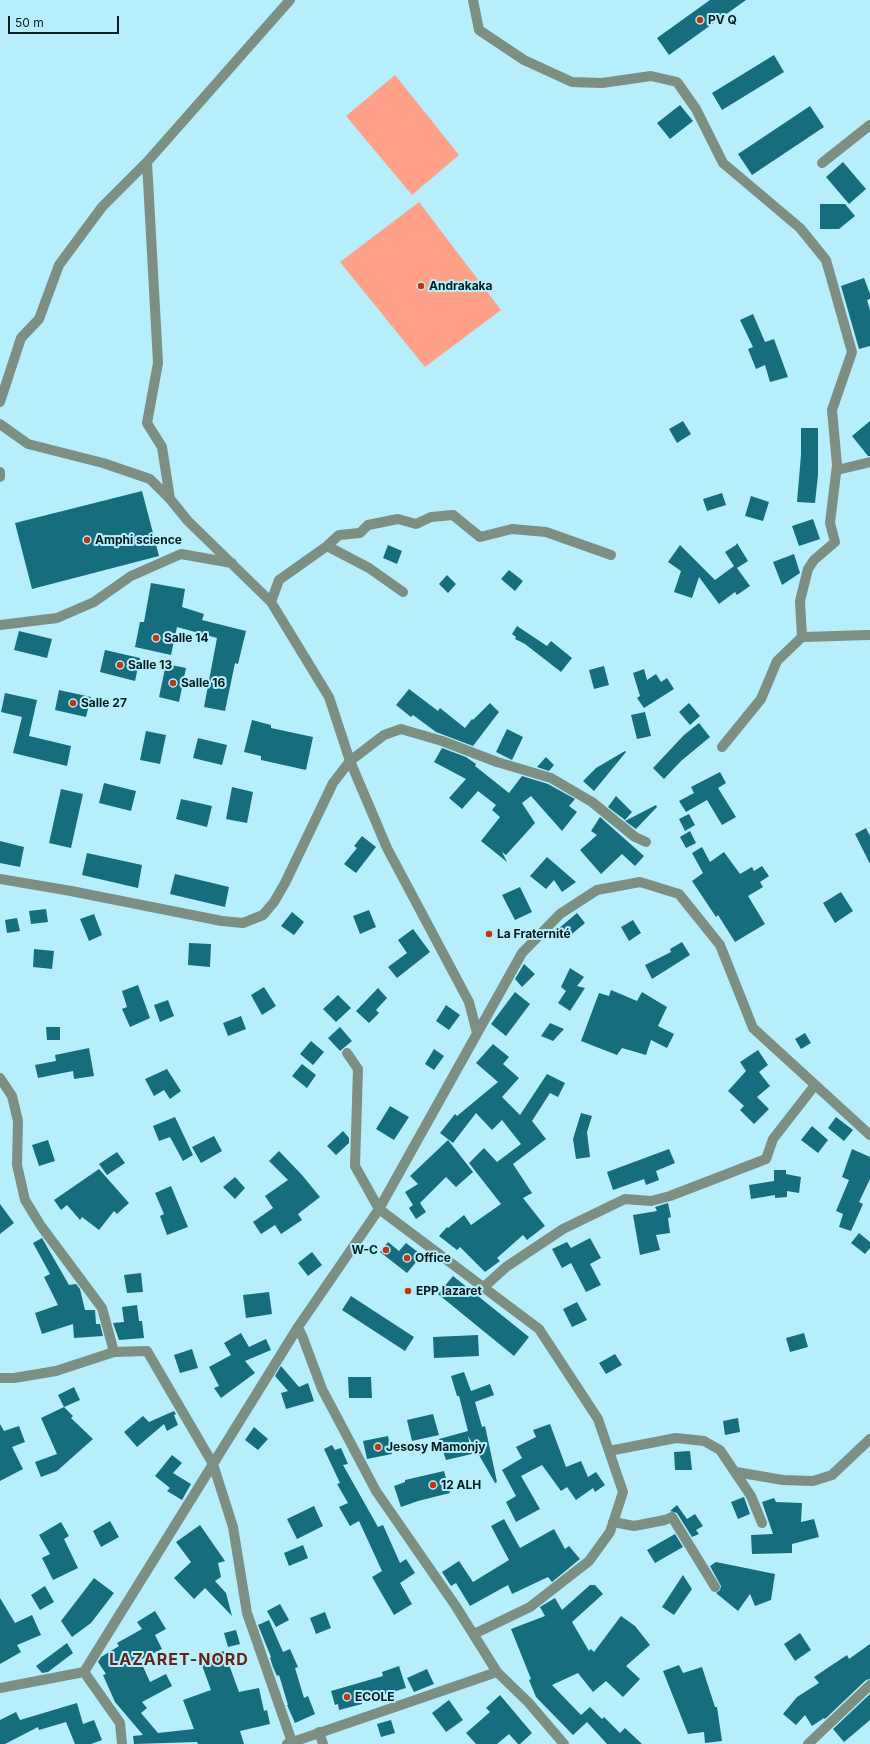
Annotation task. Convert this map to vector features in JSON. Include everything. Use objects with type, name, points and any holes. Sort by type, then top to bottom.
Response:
[{"type":"street","points":[[0,402],[21,338],[39,319],[59,265],[102,207],[147,162],[290,0]]},
{"type":"street","points":[[473,0],[479,30],[524,60],[572,82],[602,83],[651,76],[677,82],[696,109],[723,163],[800,228],[826,260],[852,352],[832,410],[837,470],[830,523],[835,542],[814,560],[808,569],[800,600],[802,637]]},
{"type":"street","points":[[822,163],[870,125]]},
{"type":"street","points":[[147,162],[158,363],[147,423],[162,447],[170,499]]},
{"type":"street","points":[[0,424],[28,444],[103,464],[150,479],[170,499],[188,521],[271,602],[329,697],[350,761],[387,848],[469,1002],[477,1033]]},
{"type":"street","points":[[837,470],[870,462]]},
{"type":"street","points":[[0,472],[0,477]]},
{"type":"street","points":[[271,602],[279,580],[327,546],[339,535],[360,533],[368,525],[398,519],[416,524],[431,517],[452,514],[480,537],[512,529],[546,532],[610,555]]},
{"type":"street","points":[[327,546],[369,568],[403,592]]},
{"type":"street","points":[[0,625],[57,618],[94,602],[131,576],[181,554],[232,563]]},
{"type":"street","points":[[722,747],[761,699],[777,661],[802,637],[870,635]]},
{"type":"street","points":[[0,879],[71,891],[222,921],[244,923],[263,915],[274,902],[285,883],[333,783],[350,761],[384,734],[401,729],[442,741],[497,762],[551,778],[592,802],[635,837],[646,842]]},
{"type":"street","points":[[0,1688],[84,1672],[298,1327],[379,1209],[522,952],[560,914],[597,890],[640,882],[679,894],[720,945],[753,1028],[870,1134]]},
{"type":"street","points":[[347,1053],[358,1069],[355,1166],[379,1209],[539,1329],[598,1419],[623,1492],[610,1532],[589,1561],[530,1607],[474,1634]]},
{"type":"street","points":[[0,1078],[12,1096],[18,1121],[17,1165],[25,1200],[41,1226],[102,1308],[114,1352]]},
{"type":"street","points":[[484,1288],[506,1267],[563,1230],[625,1199],[651,1201],[670,1196],[766,1159],[773,1139],[815,1085]]},
{"type":"street","points":[[298,1327],[322,1389],[376,1491],[455,1605],[497,1672],[528,1702],[564,1744]]},
{"type":"street","points":[[0,1378],[14,1378],[56,1371],[114,1352],[147,1351],[213,1464],[233,1527],[247,1613],[289,1743],[497,1672]]},
{"type":"street","points":[[609,1451],[676,1438],[704,1441],[720,1450],[736,1472],[751,1496],[762,1523]]},
{"type":"street","points":[[736,1472],[782,1480],[813,1481],[832,1475],[870,1440]]},
{"type":"street","points":[[613,1522],[634,1526],[665,1520],[672,1517],[715,1587]]},
{"type":"street","points":[[84,1672],[120,1723],[122,1744]]},
{"type":"street","points":[[808,1744],[870,1685]]},
{"type":"street","points":[[319,1732],[323,1744]]},
{"type":"shaded area","points":[[395,75],[459,155],[412,195],[346,116]]},
{"type":"shaded area","name":"Andrakaka","points":[[419,202],[501,310],[425,367],[340,262]]},
{"type":"building","name":"PV Q","points":[[710,0],[746,0],[669,55],[657,38]]},
{"type":"building","points":[[774,55],[784,72],[722,110],[712,93]]},
{"type":"building","points":[[680,105],[693,121],[670,139],[657,123]]},
{"type":"building","points":[[810,106],[824,127],[752,175],[738,154]]},
{"type":"building","points":[[843,162],[866,189],[849,204],[826,177]]},
{"type":"building","points":[[820,204],[845,204],[855,216],[839,229],[820,229]]},
{"type":"building","points":[[864,278],[870,294],[870,299],[867,300],[870,310],[870,346],[859,349],[841,286]]},
{"type":"building","points":[[753,314],[765,342],[774,339],[788,377],[770,382],[765,365],[756,369],[748,349],[753,347],[740,320]]},
{"type":"building","points":[[683,421],[691,434],[677,443],[669,429]]},
{"type":"building","points":[[870,421],[870,456],[868,456],[852,436]]},
{"type":"building","points":[[801,428],[818,428],[818,475],[815,503],[797,502],[801,455]]},
{"type":"building","name":"Amphi science","points":[[142,491],[159,556],[32,589],[15,523]]},
{"type":"building","points":[[722,493],[726,505],[707,511],[703,499]]},
{"type":"building","points":[[751,496],[769,502],[763,521],[745,516]]},
{"type":"building","points":[[813,519],[820,539],[799,546],[792,526]]},
{"type":"building","points":[[737,543],[748,561],[737,568],[750,586],[737,595],[735,592],[719,604],[699,577],[692,598],[674,592],[681,571],[668,562],[680,545],[715,580],[734,566],[725,552]]},
{"type":"building","points":[[388,545],[402,551],[397,564],[383,558]]},
{"type":"building","points":[[794,554],[800,573],[782,585],[773,562]]},
{"type":"building","points":[[509,570],[523,581],[515,591],[501,579]]},
{"type":"building","points":[[447,575],[456,584],[448,593],[439,584]]},
{"type":"building","points":[[151,583],[185,589],[182,607],[204,614],[202,620],[246,631],[238,664],[235,663],[225,711],[204,707],[217,638],[177,627],[171,655],[135,647],[140,622],[144,622]]},
{"type":"building","points":[[517,626],[547,646],[551,641],[572,658],[561,672],[525,644],[515,639],[516,637],[512,634]]},
{"type":"building","points":[[19,631],[52,639],[47,658],[14,650]]},
{"type":"building","name":"Salle 13","points":[[105,650],[140,658],[135,681],[100,672]]},
{"type":"building","name":"Salle 16","points":[[166,664],[186,668],[179,702],[159,697]]},
{"type":"building","points":[[604,666],[609,685],[594,689],[589,670]]},
{"type":"building","points":[[644,669],[647,680],[656,674],[661,682],[667,678],[674,689],[644,708],[637,698],[640,696],[633,673]]},
{"type":"building","points":[[409,689],[438,711],[440,708],[465,728],[472,719],[473,720],[490,703],[499,712],[473,746],[436,732],[413,715],[411,717],[396,705]]},
{"type":"building","name":"Salle 27","points":[[59,690],[91,697],[86,717],[55,710]]},
{"type":"building","points":[[5,693],[37,700],[29,736],[71,746],[67,766],[13,753],[22,717],[1,712]]},
{"type":"building","points":[[689,703],[700,716],[690,725],[679,712]]},
{"type":"building","points":[[645,712],[651,736],[637,739],[631,715]]},
{"type":"building","points":[[252,720],[271,725],[271,728],[313,737],[306,770],[261,760],[261,756],[244,752]]},
{"type":"building","points":[[699,723],[710,737],[681,761],[664,779],[653,768],[684,735]]},
{"type":"building","points":[[507,729],[523,737],[512,760],[496,752]]},
{"type":"building","points":[[146,731],[166,735],[160,764],[140,760]]},
{"type":"building","points":[[198,738],[227,745],[222,765],[193,758]]},
{"type":"building","points":[[442,748],[466,757],[509,793],[522,776],[548,784],[575,799],[569,806],[577,812],[562,831],[531,796],[522,803],[535,823],[506,855],[502,852],[507,862],[481,841],[500,817],[492,810],[496,805],[478,791],[462,809],[449,798],[466,779],[434,762]]},
{"type":"building","points":[[625,751],[626,752],[594,791],[583,781],[596,768]]},
{"type":"building","points":[[546,757],[554,765],[549,771],[537,767]]},
{"type":"building","points":[[720,772],[726,783],[718,788],[736,817],[722,825],[707,800],[686,812],[679,801],[694,793],[691,787]]},
{"type":"building","points":[[104,783],[136,791],[131,811],[99,803]]},
{"type":"building","points":[[232,787],[253,792],[247,823],[226,819]]},
{"type":"building","points":[[61,789],[83,794],[71,848],[49,843]]},
{"type":"building","points":[[616,796],[632,812],[625,820],[608,807]]},
{"type":"building","points":[[181,799],[212,806],[207,827],[176,819]]},
{"type":"building","points":[[656,805],[657,807],[636,829],[625,821]]},
{"type":"building","points":[[689,814],[695,825],[685,831],[679,819]]},
{"type":"building","points":[[600,817],[644,856],[635,866],[622,854],[601,874],[580,850],[597,835],[591,831]]},
{"type":"building","points":[[866,828],[870,836],[870,864],[855,834]]},
{"type":"building","points":[[690,831],[696,843],[686,848],[680,837]]},
{"type":"building","points":[[362,836],[376,847],[356,873],[344,864],[357,848],[354,846]]},
{"type":"building","points":[[0,841],[24,847],[20,867],[0,863]]},
{"type":"building","points":[[702,847],[710,862],[724,852],[740,874],[752,867],[754,871],[762,866],[769,876],[760,882],[763,887],[748,896],[765,924],[735,942],[718,915],[716,917],[692,881],[703,873],[692,853]]},
{"type":"building","points":[[87,853],[142,865],[138,888],[82,875]]},
{"type":"building","points":[[547,857],[576,882],[562,892],[554,880],[546,889],[530,876]]},
{"type":"building","points":[[175,874],[229,887],[225,907],[170,894]]},
{"type":"building","points":[[520,887],[532,912],[515,920],[502,895]]},
{"type":"building","points":[[841,892],[853,911],[835,923],[823,903]]},
{"type":"building","points":[[46,909],[48,922],[31,924],[29,911]]},
{"type":"building","points":[[369,910],[376,927],[360,934],[353,916]]},
{"type":"building","points":[[292,912],[304,922],[294,935],[281,926]]},
{"type":"building","points":[[577,913],[585,923],[566,939],[558,929]]},
{"type":"building","points":[[94,914],[102,935],[89,941],[80,919]]},
{"type":"building","points":[[17,918],[20,931],[7,933],[5,920]]},
{"type":"building","points":[[633,920],[641,933],[629,941],[621,927]]},
{"type":"building","points":[[413,929],[430,952],[397,978],[388,967],[407,953],[398,940]]},
{"type":"building","points":[[682,942],[690,955],[652,979],[645,965],[671,952],[670,949]]},
{"type":"building","points":[[189,943],[211,944],[210,967],[188,965]]},
{"type":"building","points":[[34,949],[54,951],[52,969],[33,967]]},
{"type":"building","points":[[524,964],[535,974],[522,987],[515,979]]},
{"type":"building","points":[[570,968],[584,977],[577,986],[585,988],[570,1011],[558,1003],[566,991],[561,987]]},
{"type":"building","points":[[138,985],[150,1018],[130,1027],[122,1009],[127,1007],[122,991]]},
{"type":"building","points":[[264,987],[276,1006],[262,1015],[251,995]]},
{"type":"building","points":[[378,988],[387,998],[376,1010],[379,1013],[369,1023],[356,1011]]},
{"type":"building","points":[[611,990],[637,1001],[642,992],[667,1007],[658,1026],[674,1034],[667,1048],[651,1040],[646,1055],[622,1048],[617,1055],[581,1041],[599,993],[609,996]]},
{"type":"building","points":[[515,992],[530,1004],[506,1036],[491,1024]]},
{"type":"building","points":[[338,995],[351,1008],[336,1022],[323,1009]]},
{"type":"building","points":[[168,1000],[174,1016],[160,1022],[154,1005]]},
{"type":"building","points":[[446,1005],[460,1015],[449,1030],[436,1021]]},
{"type":"building","points":[[241,1016],[246,1029],[228,1036],[223,1023]]},
{"type":"building","points":[[550,1023],[564,1029],[553,1041],[541,1036]]},
{"type":"building","points":[[46,1027],[60,1027],[60,1040],[47,1040]]},
{"type":"building","points":[[340,1027],[352,1041],[340,1051],[328,1038]]},
{"type":"building","points":[[805,1033],[811,1043],[801,1049],[795,1039]]},
{"type":"building","points":[[311,1041],[324,1052],[313,1065],[300,1054]]},
{"type":"building","points":[[493,1044],[509,1057],[503,1064],[519,1078],[502,1097],[520,1115],[547,1074],[565,1083],[558,1097],[550,1093],[532,1121],[546,1139],[513,1164],[532,1193],[523,1198],[545,1226],[527,1240],[523,1235],[497,1258],[500,1261],[485,1272],[460,1247],[457,1250],[439,1236],[447,1227],[448,1228],[464,1215],[471,1225],[501,1204],[469,1163],[484,1148],[497,1162],[521,1144],[502,1120],[492,1130],[476,1113],[453,1143],[440,1133],[455,1114],[457,1116],[498,1082],[476,1063]]},
{"type":"building","points":[[89,1048],[94,1076],[74,1079],[73,1071],[38,1078],[35,1065],[56,1061],[55,1055]]},
{"type":"building","points":[[434,1049],[444,1056],[434,1070],[425,1064]]},
{"type":"building","points":[[758,1050],[768,1065],[759,1072],[770,1086],[757,1097],[769,1109],[754,1124],[740,1110],[744,1106],[728,1091],[746,1071],[740,1062]]},
{"type":"building","points":[[302,1064],[316,1075],[307,1088],[292,1076]]},
{"type":"building","points":[[167,1069],[181,1091],[170,1099],[164,1090],[154,1096],[145,1079]]},
{"type":"building","points":[[390,1106],[409,1117],[394,1140],[376,1129]]},
{"type":"building","points":[[581,1113],[592,1116],[587,1132],[590,1157],[576,1159],[573,1139]]},
{"type":"building","points":[[175,1117],[193,1155],[183,1161],[170,1137],[159,1141],[153,1126]]},
{"type":"building","points":[[836,1117],[853,1130],[844,1141],[828,1128]]},
{"type":"building","points":[[812,1126],[828,1140],[818,1153],[801,1140]]},
{"type":"building","points":[[343,1131],[349,1138],[349,1143],[336,1155],[327,1146]]},
{"type":"building","points":[[214,1136],[222,1151],[201,1163],[192,1147]]},
{"type":"building","points":[[48,1140],[55,1161],[39,1166],[32,1145]]},
{"type":"building","points":[[448,1140],[473,1172],[456,1187],[446,1177],[420,1203],[426,1212],[416,1219],[409,1208],[413,1205],[405,1192],[418,1184],[410,1176]]},
{"type":"building","points":[[669,1149],[675,1163],[656,1171],[659,1180],[646,1185],[644,1179],[613,1190],[607,1172]]},
{"type":"building","points":[[852,1149],[870,1157],[870,1179],[859,1202],[863,1204],[851,1231],[839,1227],[843,1214],[836,1211],[849,1180],[842,1177]]},
{"type":"building","points":[[279,1151],[302,1175],[320,1197],[298,1214],[302,1220],[281,1234],[275,1225],[261,1234],[253,1222],[273,1208],[265,1196],[288,1180],[269,1161]]},
{"type":"building","points":[[117,1152],[125,1163],[107,1175],[99,1164]]},
{"type":"building","points":[[99,1169],[129,1203],[117,1214],[114,1211],[99,1230],[82,1217],[80,1220],[67,1205],[61,1210],[54,1200]]},
{"type":"building","points":[[774,1170],[786,1170],[786,1174],[801,1177],[799,1193],[787,1191],[787,1197],[775,1198],[775,1195],[751,1199],[749,1185],[774,1181]]},
{"type":"building","points":[[235,1177],[245,1188],[235,1199],[223,1187]]},
{"type":"building","points":[[171,1186],[188,1227],[167,1235],[160,1216],[164,1214],[155,1193]]},
{"type":"building","points":[[668,1203],[671,1217],[668,1218],[670,1233],[656,1235],[660,1250],[640,1255],[633,1215],[657,1211],[655,1207]]},
{"type":"building","points":[[0,1204],[14,1223],[0,1234]]},
{"type":"building","points":[[859,1233],[870,1242],[870,1248],[865,1254],[851,1243]]},
{"type":"building","points":[[42,1238],[69,1285],[76,1284],[80,1289],[85,1310],[95,1310],[96,1324],[100,1324],[103,1336],[74,1338],[73,1324],[42,1334],[35,1313],[58,1305],[44,1277],[50,1274],[33,1243]]},
{"type":"building","points":[[590,1238],[601,1258],[590,1264],[601,1285],[586,1292],[571,1263],[562,1268],[552,1249],[567,1242],[571,1248]]},
{"type":"building","name":"Office","points":[[388,1242],[399,1251],[406,1243],[422,1255],[407,1273],[380,1252]]},
{"type":"building","points":[[312,1252],[322,1265],[308,1276],[298,1263]]},
{"type":"building","points":[[141,1273],[143,1292],[127,1293],[124,1275]]},
{"type":"building","points":[[453,1276],[529,1337],[514,1356],[438,1294]]},
{"type":"building","points":[[269,1292],[272,1314],[246,1318],[243,1295]]},
{"type":"building","points":[[351,1296],[414,1337],[405,1351],[342,1310]]},
{"type":"building","points":[[577,1302],[587,1320],[572,1327],[563,1309]]},
{"type":"building","points":[[137,1305],[139,1321],[142,1321],[144,1338],[119,1340],[113,1323],[124,1322],[122,1307]]},
{"type":"building","points":[[241,1333],[249,1347],[266,1339],[271,1350],[245,1361],[255,1373],[221,1398],[214,1388],[219,1386],[209,1367],[231,1355],[224,1343]]},
{"type":"building","points":[[804,1333],[808,1347],[790,1352],[786,1338]]},
{"type":"building","points":[[478,1335],[479,1356],[434,1358],[433,1337]]},
{"type":"building","points":[[192,1349],[198,1368],[180,1373],[174,1355]]},
{"type":"building","points":[[615,1354],[622,1365],[606,1374],[599,1363]]},
{"type":"building","points":[[281,1366],[299,1387],[308,1383],[314,1401],[286,1409],[281,1393],[288,1391],[275,1376]]},
{"type":"building","points":[[464,1372],[471,1391],[490,1384],[494,1395],[475,1402],[482,1427],[485,1426],[497,1482],[495,1483],[468,1436],[472,1454],[446,1460],[439,1439],[468,1431],[459,1396],[457,1396],[451,1376]]},
{"type":"building","points":[[348,1377],[371,1377],[372,1398],[349,1398]]},
{"type":"building","points":[[74,1387],[80,1400],[64,1407],[58,1395]]},
{"type":"building","points":[[64,1407],[73,1416],[71,1418],[93,1439],[57,1471],[41,1477],[35,1462],[57,1454],[41,1418]]},
{"type":"building","points":[[174,1411],[178,1425],[167,1431],[164,1424],[137,1447],[124,1432],[143,1416],[149,1422]]},
{"type":"building","points":[[433,1414],[439,1435],[412,1441],[407,1420]]},
{"type":"building","points":[[738,1418],[740,1432],[725,1435],[723,1421]]},
{"type":"building","points":[[0,1424],[4,1431],[19,1426],[25,1442],[12,1447],[23,1469],[0,1481]]},
{"type":"building","points":[[550,1424],[566,1467],[581,1461],[588,1477],[596,1472],[605,1485],[595,1492],[593,1488],[576,1500],[567,1487],[561,1491],[542,1465],[521,1476],[540,1509],[516,1522],[506,1502],[516,1496],[502,1470],[522,1458],[516,1447],[536,1437],[533,1430]]},
{"type":"building","points":[[254,1427],[268,1439],[258,1450],[245,1440]]},
{"type":"building","name":"Jesosy Mamonjy","points":[[388,1436],[392,1454],[367,1459],[363,1441]]},
{"type":"building","points":[[332,1445],[335,1450],[341,1448],[348,1464],[343,1465],[378,1527],[383,1525],[400,1563],[406,1559],[415,1573],[400,1583],[412,1604],[394,1615],[372,1577],[382,1571],[359,1521],[350,1526],[339,1507],[348,1503],[337,1484],[340,1483],[324,1449]]},
{"type":"building","points":[[690,1451],[692,1470],[675,1470],[674,1452]]},
{"type":"building","points":[[172,1455],[182,1463],[173,1473],[191,1484],[182,1500],[167,1491],[170,1488],[155,1476]]},
{"type":"building","points":[[444,1471],[450,1493],[401,1507],[394,1486],[405,1482],[405,1480]]},
{"type":"building","points":[[744,1497],[750,1514],[738,1519],[731,1502]]},
{"type":"building","points":[[774,1498],[776,1502],[802,1503],[801,1522],[814,1519],[819,1537],[792,1544],[792,1553],[752,1554],[751,1535],[773,1534],[762,1502]]},
{"type":"building","points":[[677,1505],[687,1519],[695,1514],[703,1526],[696,1530],[699,1534],[692,1537],[677,1513],[670,1511]]},
{"type":"building","points":[[314,1506],[323,1526],[297,1539],[287,1519]]},
{"type":"building","points":[[504,1519],[520,1548],[554,1529],[565,1549],[569,1546],[580,1559],[552,1582],[548,1577],[512,1594],[508,1585],[470,1606],[456,1583],[451,1586],[442,1572],[459,1561],[473,1582],[509,1560],[491,1526]]},
{"type":"building","points":[[110,1521],[119,1537],[101,1547],[93,1531]]},
{"type":"building","points":[[61,1522],[69,1536],[64,1539],[78,1568],[53,1580],[42,1558],[50,1554],[39,1535]]},
{"type":"building","points":[[200,1525],[225,1561],[218,1563],[221,1577],[215,1581],[226,1593],[232,1616],[205,1588],[194,1599],[174,1578],[191,1562],[176,1542]]},
{"type":"building","points":[[675,1534],[683,1547],[655,1563],[647,1550]]},
{"type":"building","points":[[303,1545],[308,1558],[289,1566],[284,1553]]},
{"type":"building","points":[[716,1562],[775,1574],[771,1600],[755,1606],[750,1594],[738,1611],[716,1593],[720,1590],[721,1586],[710,1566]]},
{"type":"building","points":[[683,1575],[692,1589],[674,1615],[662,1607]]},
{"type":"building","points":[[94,1578],[114,1593],[91,1623],[72,1637],[61,1621]]},
{"type":"building","points":[[590,1585],[595,1585],[603,1594],[572,1622],[589,1651],[591,1649],[594,1652],[621,1616],[635,1626],[650,1645],[626,1666],[640,1679],[623,1697],[606,1681],[593,1692],[578,1673],[552,1685],[581,1715],[590,1707],[602,1719],[604,1717],[620,1733],[625,1728],[642,1744],[607,1744],[587,1722],[573,1735],[536,1697],[529,1680],[531,1679],[511,1629],[545,1616],[540,1607],[555,1598],[562,1610]]},
{"type":"building","points":[[45,1586],[54,1602],[40,1610],[31,1595]]},
{"type":"building","points":[[0,1598],[15,1623],[32,1615],[41,1635],[17,1645],[21,1652],[0,1664]]},
{"type":"building","points":[[280,1604],[289,1620],[276,1627],[267,1611]]},
{"type":"building","points":[[155,1611],[166,1629],[155,1635],[162,1649],[140,1660],[150,1682],[166,1674],[172,1686],[142,1702],[147,1708],[141,1713],[158,1733],[194,1729],[183,1700],[211,1690],[200,1660],[224,1651],[239,1692],[259,1688],[264,1711],[267,1710],[270,1724],[240,1731],[244,1744],[198,1744],[197,1742],[134,1744],[133,1736],[143,1735],[115,1702],[103,1675],[106,1674],[98,1662],[101,1657],[119,1646],[117,1643],[142,1629],[137,1622]]},
{"type":"building","points":[[325,1612],[331,1628],[316,1634],[310,1618]]},
{"type":"building","points":[[269,1620],[283,1652],[290,1649],[298,1667],[295,1668],[304,1698],[308,1696],[315,1714],[295,1723],[287,1705],[279,1675],[277,1676],[273,1667],[271,1657],[258,1625]]},
{"type":"building","points":[[236,1630],[240,1644],[228,1647],[224,1633]]},
{"type":"building","points":[[800,1633],[811,1650],[795,1661],[784,1644]]},
{"type":"building","points":[[67,1643],[73,1653],[48,1672],[42,1673],[36,1666]]},
{"type":"building","points":[[870,1644],[870,1679],[866,1680],[825,1719],[824,1718],[812,1726],[805,1715],[796,1725],[783,1714],[797,1697],[819,1683],[814,1677],[847,1655],[849,1659]]},
{"type":"building","points":[[679,1665],[683,1673],[702,1667],[715,1707],[717,1707],[722,1741],[705,1743],[704,1732],[688,1734],[663,1671]]},
{"type":"building","points":[[399,1666],[406,1688],[362,1701],[362,1704],[339,1710],[338,1704],[335,1705],[331,1691],[383,1676],[382,1672]]},
{"type":"building","points":[[427,1669],[434,1684],[414,1692],[407,1678]]},
{"type":"building","points":[[870,1694],[870,1720],[844,1742],[833,1729]]},
{"type":"building","points":[[500,1695],[532,1733],[520,1744],[518,1744],[509,1734],[497,1744],[476,1744],[466,1733],[490,1712],[486,1708]]},
{"type":"building","points":[[449,1700],[463,1720],[446,1732],[432,1713]]},
{"type":"building","points":[[77,1703],[83,1724],[94,1720],[102,1740],[91,1744],[75,1744],[66,1722],[39,1730],[38,1727],[5,1744],[0,1744],[0,1720],[16,1712],[20,1720]]},
{"type":"building","points":[[391,1720],[395,1733],[381,1737],[377,1724]]},
{"type":"place","name":"PV Q","points":[[700,20]]},
{"type":"place","name":"Andrakaka","points":[[421,286]]},
{"type":"place","name":"Amphi science","points":[[87,540]]},
{"type":"place","name":"Salle 14","points":[[156,638]]},
{"type":"place","name":"Salle 13","points":[[120,665]]},
{"type":"place","name":"Salle 16","points":[[173,683]]},
{"type":"place","name":"Salle 27","points":[[73,703]]},
{"type":"place","name":"La Fraternité","points":[[489,934]]},
{"type":"place","name":"W-C","points":[[386,1250]]},
{"type":"place","name":"Office","points":[[407,1258]]},
{"type":"place","name":"EPP lazaret","points":[[408,1291]]},
{"type":"place","name":"Jesosy Mamonjy","points":[[378,1447]]},
{"type":"place","name":"12 ALH","points":[[433,1485]]},
{"type":"place","name":"ECOLE","points":[[347,1697]]},
{"type":"district","name":"LAZARET-NORD","points":[[179,1660]]}]
